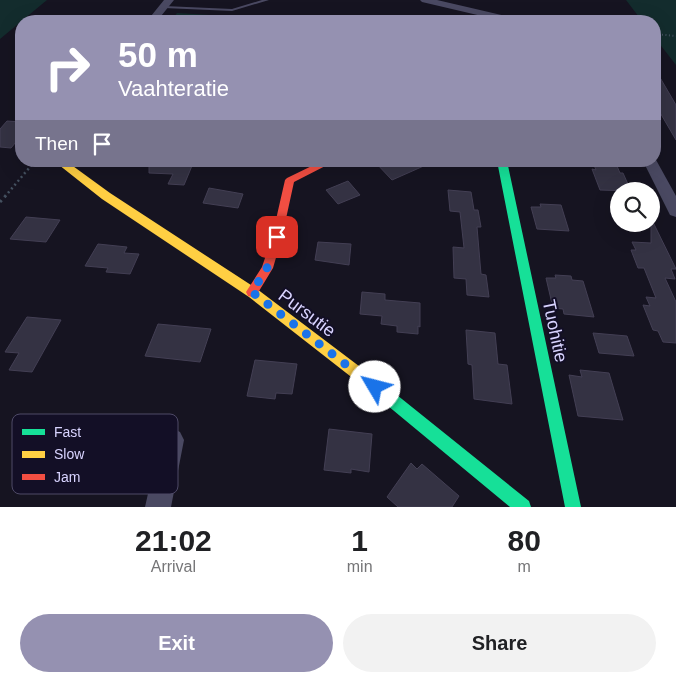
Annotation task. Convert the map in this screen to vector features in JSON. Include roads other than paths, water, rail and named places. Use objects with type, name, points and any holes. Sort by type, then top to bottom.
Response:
[{"type":"street","points":[[425,0],[471,15]]},
{"type":"street","points":[[157,15],[167,4]]},
{"type":"street","name":"Pursutie","points":[[66,167],[86,184],[252,292],[390,398],[523,507]]},
{"type":"street","points":[[252,292],[267,268],[277,237],[290,180],[317,167]]},
{"type":"street","name":"Tuohitie","points":[[503,167],[573,507]]},
{"type":"street","points":[[653,167],[676,211]]},
{"type":"street","points":[[158,507],[161,494]]},
{"type":"lane","points":[[167,4],[232,10],[267,0]]}]
